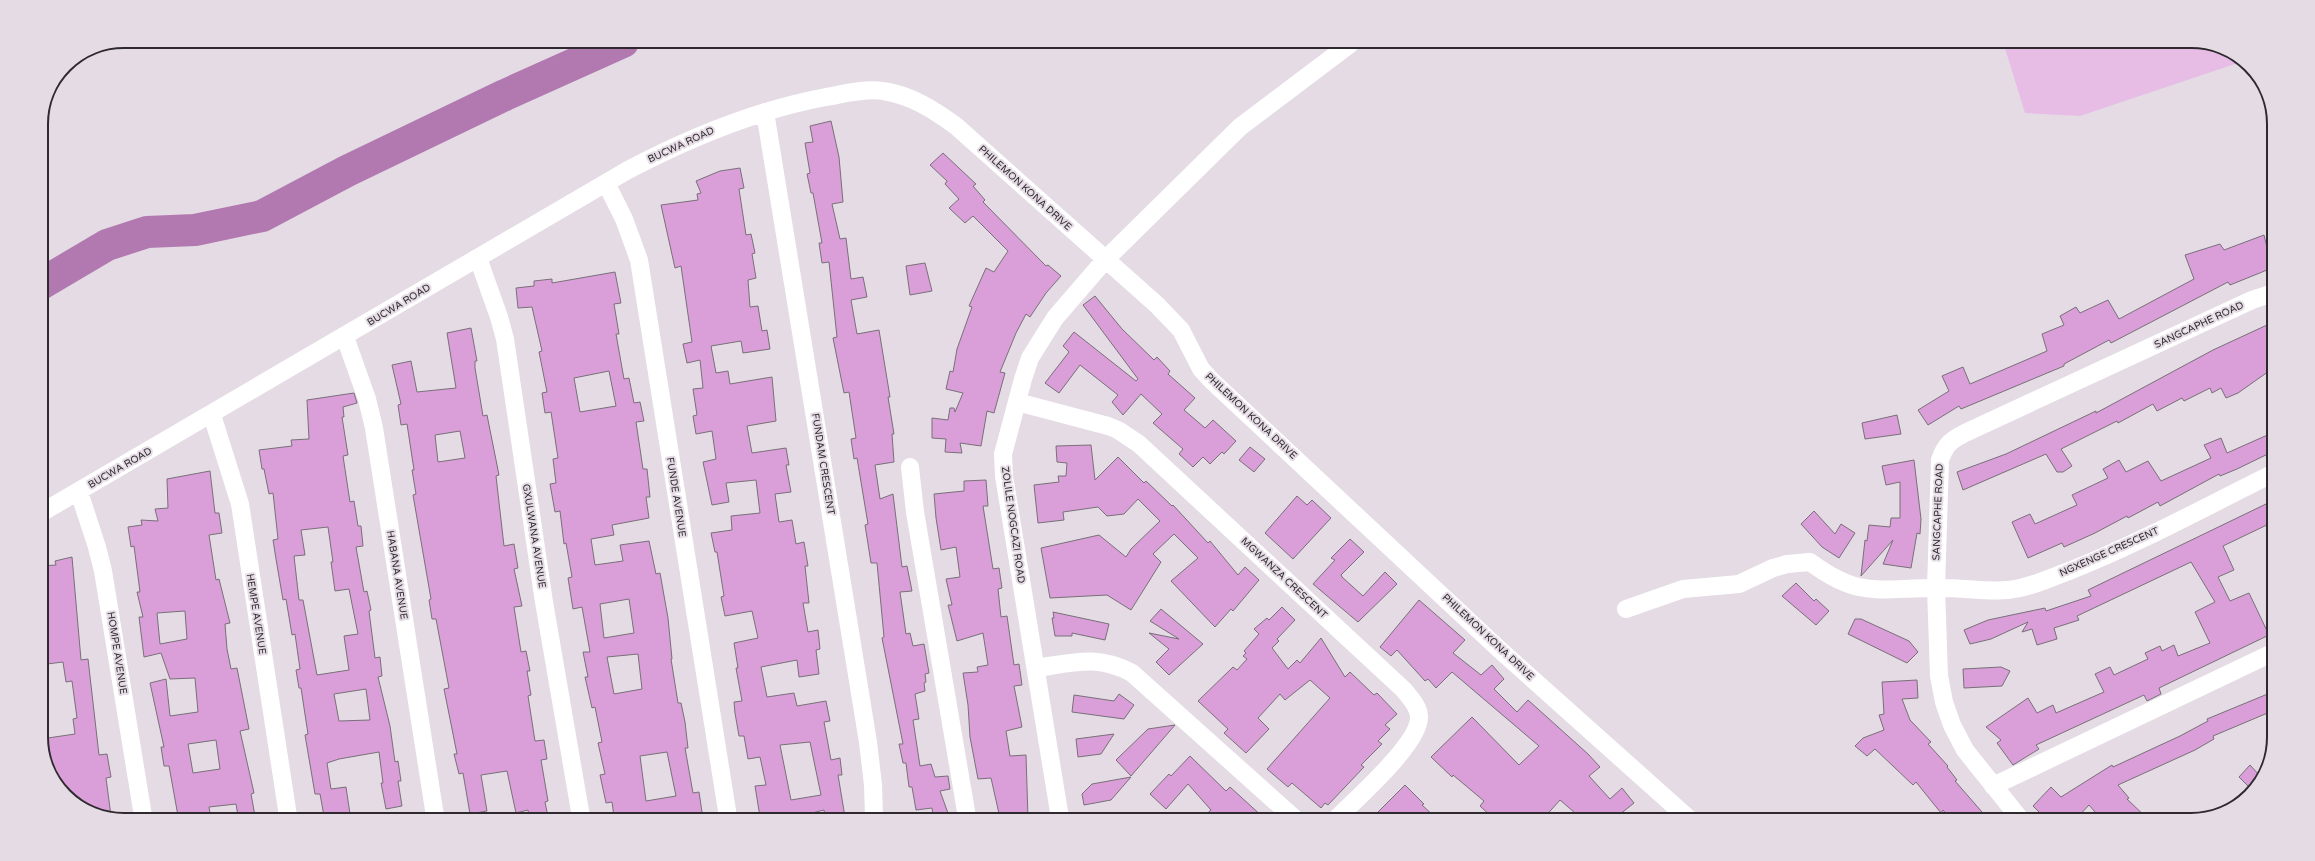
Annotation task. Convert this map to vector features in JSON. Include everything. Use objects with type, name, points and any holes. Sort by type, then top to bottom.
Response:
[{"type":"street","name":"ZOLILE NOGCAZI ROAD","points":[[1059,813],[1004,476],[1003,454],[1030,358],[1043,334],[1105,260],[1240,127],[1345,48]]},
{"type":"street","name":"PHILEMON KONA DRIVE","points":[[765,112],[842,94],[882,90],[898,94],[930,107],[956,126],[1173,320],[1181,330],[1201,369],[1212,382],[1494,644],[1682,813]]},
{"type":"street","name":"BUCWA ROAD","points":[[48,509],[212,415],[606,183],[666,150],[705,132],[765,112]]},
{"type":"street","name":"FUNDAM CRESCENT","points":[[765,112],[867,735],[873,785],[874,813]]},
{"type":"street","name":"FUNDE AVENUE","points":[[606,183],[624,219],[639,260],[727,813]]},
{"type":"street","name":"GXULWANA AVENUE","points":[[478,258],[500,317],[544,602],[581,813]]},
{"type":"street","name":"SANGCAPHE ROAD","points":[[2015,813],[1992,786],[1965,750],[1952,725],[1944,702],[1939,676],[1936,588],[1940,460],[1944,448],[1951,440],[2252,300],[2267,295]]},
{"type":"street","name":"HABANA AVENUE","points":[[345,337],[365,391],[374,428],[435,813]]},
{"type":"street","name":"MGWANZA CRESCENT","points":[[1017,402],[1108,426],[1118,430],[1139,444],[1404,690],[1415,704],[1419,717],[1415,733],[1401,753],[1342,813]]},
{"type":"street","name":"HEMPE AVENUE","points":[[212,415],[240,504],[288,813]]},
{"type":"street","points":[[910,467],[916,512],[966,813]]},
{"type":"street","name":"NGXENGE CRESCENT","points":[[1626,609],[1683,589],[1708,585],[1739,584],[1773,568],[1787,564],[1810,562],[1830,577],[1850,586],[1870,590],[1936,588],[2009,590],[2032,585],[2093,561],[2267,476]]},
{"type":"street","name":"HOMPE AVENUE","points":[[79,492],[97,547],[103,571],[143,813]]},
{"type":"street","points":[[1992,786],[2267,655]]},
{"type":"street","points":[[1036,668],[1104,661],[1117,664],[1132,673],[1288,813]]},
{"type":"shaded area","points":[[2005,48],[2190,48],[2215,52],[2236,64],[2080,116],[2025,113]]},
{"type":"building","points":[[831,121],[839,157],[843,202],[832,204],[840,239],[846,238],[851,279],[863,277],[867,297],[851,300],[857,334],[879,330],[890,397],[888,397],[894,434],[892,434],[894,462],[875,465],[880,499],[893,494],[902,567],[907,566],[912,591],[900,592],[906,634],[910,633],[913,646],[924,644],[929,673],[925,674],[925,691],[915,694],[919,719],[913,720],[920,766],[931,764],[935,777],[948,776],[950,789],[940,791],[948,813],[933,813],[932,808],[916,810],[912,787],[909,787],[906,763],[903,763],[899,744],[903,744],[882,638],[884,637],[877,563],[871,563],[865,525],[868,524],[857,458],[854,459],[851,439],[856,438],[849,392],[844,393],[833,338],[837,337],[829,262],[822,263],[819,243],[822,243],[813,193],[811,193],[807,174],[810,173],[805,143],[813,142],[810,126]]},
{"type":"building","points":[[943,153],[976,184],[973,186],[985,200],[983,202],[1046,266],[1048,265],[1061,276],[1046,293],[1030,317],[1026,314],[1016,333],[1000,372],[1005,373],[994,413],[987,411],[981,446],[960,443],[962,453],[945,452],[946,439],[932,438],[932,418],[948,420],[950,408],[954,408],[955,412],[963,393],[946,389],[950,371],[953,372],[957,349],[972,307],[969,306],[986,268],[994,272],[1008,251],[973,216],[965,223],[949,208],[959,199],[945,184],[947,181],[930,165]]},
{"type":"building","points":[[740,168],[744,188],[739,189],[746,235],[751,234],[755,253],[752,254],[756,278],[748,280],[750,307],[758,306],[762,331],[767,330],[770,349],[743,353],[741,341],[711,346],[716,373],[728,371],[730,384],[772,377],[776,421],[747,426],[752,453],[786,448],[789,465],[786,465],[791,492],[775,494],[779,522],[792,520],[796,544],[804,542],[808,566],[805,566],[809,603],[803,603],[808,632],[818,630],[820,649],[816,650],[819,674],[799,677],[797,660],[761,667],[767,697],[794,693],[797,706],[826,701],[830,721],[824,722],[831,760],[840,758],[842,775],[838,775],[844,813],[824,813],[824,810],[812,813],[759,813],[755,786],[766,785],[760,757],[748,759],[744,736],[739,736],[734,702],[742,701],[736,668],[738,668],[734,643],[758,638],[752,611],[725,616],[721,597],[724,596],[717,552],[715,552],[711,533],[732,530],[731,516],[760,513],[756,480],[726,483],[729,502],[712,505],[703,462],[716,459],[712,431],[696,434],[693,416],[697,415],[693,389],[703,388],[700,360],[687,363],[683,344],[692,342],[681,266],[675,268],[661,205],[698,200],[697,194],[701,193],[696,181],[720,171]],"holes":[[[810,742],[821,795],[791,800],[780,745]]]},
{"type":"building","points":[[2264,235],[2267,247],[2267,270],[2230,285],[2228,282],[2111,343],[2109,340],[2064,364],[2064,366],[1961,409],[1959,406],[1928,425],[1918,410],[1949,391],[1942,376],[1963,367],[1970,384],[2047,351],[2042,334],[2064,325],[2060,316],[2076,307],[2080,313],[2108,300],[2119,319],[2194,279],[2185,255],[2220,244],[2224,250]]},
{"type":"building","points":[[925,263],[932,291],[910,295],[906,266]]},
{"type":"building","points":[[615,272],[621,303],[614,304],[619,334],[616,334],[624,379],[629,378],[634,403],[640,402],[644,421],[636,422],[643,469],[647,469],[650,497],[646,497],[649,518],[612,525],[614,535],[591,539],[595,565],[623,561],[620,545],[649,541],[656,574],[660,573],[668,618],[671,659],[678,703],[681,703],[685,722],[688,748],[685,748],[693,793],[699,792],[702,812],[613,813],[612,802],[606,803],[600,775],[605,774],[598,743],[602,742],[595,707],[592,708],[585,677],[588,677],[583,652],[590,652],[582,607],[573,609],[568,578],[572,577],[566,543],[564,544],[560,511],[555,512],[550,484],[556,483],[553,459],[558,458],[551,412],[545,413],[542,393],[547,392],[539,352],[542,351],[532,307],[518,308],[516,288],[534,286],[534,281],[552,279],[552,283]],"holes":[[[609,371],[616,406],[580,412],[574,378]],[[629,599],[634,633],[604,638],[600,604]],[[638,654],[642,689],[614,694],[607,657]],[[667,752],[676,796],[646,801],[640,756]]]},
{"type":"building","points":[[1095,296],[1122,329],[1154,360],[1157,357],[1170,371],[1168,374],[1195,398],[1184,410],[1205,428],[1213,420],[1236,441],[1224,454],[1222,452],[1210,464],[1203,457],[1193,467],[1179,454],[1183,449],[1153,423],[1162,414],[1141,394],[1123,415],[1112,402],[1118,395],[1080,365],[1059,393],[1045,383],[1069,352],[1063,346],[1074,332],[1136,381],[1138,379],[1083,305]]},
{"type":"building","points":[[2267,325],[2267,373],[2238,393],[2226,398],[2221,388],[2212,393],[2210,388],[2184,401],[2182,398],[2157,411],[2153,404],[2118,423],[2117,421],[2061,449],[2072,466],[2063,472],[2057,472],[2046,454],[1963,490],[1957,472],[2006,454],[2096,411],[2096,413],[2213,350]]},
{"type":"building","points":[[471,328],[477,361],[475,361],[475,368],[483,416],[487,415],[499,475],[496,476],[504,546],[514,544],[518,568],[514,569],[522,606],[514,607],[521,652],[526,651],[530,671],[527,671],[531,695],[528,696],[535,741],[544,740],[547,759],[541,760],[548,801],[545,802],[547,813],[528,813],[528,810],[516,813],[507,771],[481,775],[487,811],[470,813],[463,773],[459,774],[454,754],[457,754],[444,689],[449,688],[436,619],[432,619],[429,600],[431,599],[413,495],[416,494],[412,470],[414,470],[407,424],[401,425],[398,405],[401,404],[392,365],[411,361],[417,392],[456,388],[447,333]],"holes":[[[460,431],[465,458],[438,462],[435,435]]]},
{"type":"building","points":[[354,393],[357,403],[343,407],[344,417],[342,417],[348,455],[343,456],[350,502],[354,501],[358,526],[361,526],[363,546],[356,547],[364,592],[367,591],[371,610],[369,611],[375,658],[380,657],[382,676],[378,677],[390,726],[395,762],[398,761],[401,781],[398,781],[402,806],[386,809],[381,783],[383,783],[379,752],[339,759],[327,763],[331,789],[346,787],[350,813],[323,813],[320,794],[315,794],[305,735],[308,734],[301,688],[299,688],[296,670],[300,669],[295,634],[292,635],[286,599],[283,600],[273,540],[278,539],[273,493],[269,494],[264,469],[262,469],[259,450],[292,446],[291,440],[309,439],[307,400]],"holes":[[[328,527],[333,562],[331,562],[335,591],[349,589],[358,634],[344,636],[349,670],[317,675],[303,600],[299,600],[294,556],[305,555],[301,530]],[[366,689],[370,720],[339,721],[334,694]]]},
{"type":"building","points":[[1897,415],[1901,434],[1865,439],[1862,423]]},
{"type":"building","points":[[2267,435],[2267,454],[2220,476],[2219,474],[2160,506],[2158,502],[2128,518],[2127,516],[2064,547],[2062,543],[2028,558],[2012,522],[2030,514],[2035,524],[2077,505],[2072,495],[2108,478],[2103,469],[2119,460],[2126,472],[2148,461],[2161,481],[2211,458],[2204,445],[2221,438],[2227,453]]},
{"type":"building","points":[[1091,445],[1095,480],[1118,457],[1144,483],[1146,481],[1172,506],[1173,505],[1208,543],[1210,541],[1238,575],[1245,567],[1259,580],[1233,611],[1231,609],[1215,627],[1171,581],[1198,558],[1174,534],[1153,554],[1161,562],[1131,610],[1107,595],[1050,598],[1041,548],[1099,535],[1126,557],[1131,549],[1160,521],[1138,499],[1124,514],[1107,516],[1098,507],[1063,512],[1064,520],[1038,523],[1034,485],[1059,482],[1058,476],[1066,476],[1067,463],[1057,462],[1056,446]]},
{"type":"building","points":[[1250,447],[1265,459],[1254,472],[1239,460]]},
{"type":"building","points":[[1914,460],[1921,519],[1920,534],[1917,533],[1911,568],[1883,564],[1893,540],[1861,576],[1865,540],[1867,541],[1869,525],[1890,527],[1891,518],[1900,518],[1900,482],[1886,485],[1882,466]]},
{"type":"building","points":[[210,471],[215,513],[219,513],[222,533],[209,535],[216,580],[219,579],[230,623],[225,624],[227,649],[231,669],[237,668],[249,729],[240,731],[254,793],[251,794],[254,813],[238,813],[236,804],[209,807],[210,813],[177,813],[169,766],[164,766],[161,747],[164,747],[150,683],[166,679],[170,716],[198,712],[195,678],[170,679],[161,653],[144,657],[139,617],[143,617],[137,592],[140,592],[134,546],[131,547],[128,527],[142,525],[141,520],[158,521],[155,509],[168,508],[167,479]],"holes":[[[185,611],[187,639],[160,644],[157,613]],[[216,740],[220,769],[193,773],[188,744]]]},
{"type":"building","points":[[986,480],[988,506],[983,506],[993,569],[999,568],[1002,588],[998,589],[1001,617],[1007,616],[1014,665],[1019,664],[1022,685],[1014,686],[1022,727],[1006,731],[1010,756],[1026,755],[1028,813],[999,813],[991,778],[978,779],[970,737],[968,705],[963,673],[978,672],[977,667],[988,665],[983,633],[957,641],[948,605],[952,605],[946,579],[960,577],[956,547],[941,550],[934,494],[964,491],[964,481]]},
{"type":"building","points":[[1297,496],[1307,505],[1312,500],[1331,518],[1293,559],[1265,533]]},
{"type":"building","points":[[2266,504],[2267,525],[2223,546],[2234,570],[2218,577],[2230,601],[2249,593],[2267,631],[2267,636],[2159,688],[2161,694],[2147,701],[2144,695],[2036,745],[2039,749],[2013,765],[1997,743],[2001,740],[1986,727],[2028,698],[2037,713],[2053,705],[2056,713],[2104,692],[2095,674],[2110,667],[2114,675],[2148,659],[2145,653],[2160,646],[2162,651],[2174,645],[2178,656],[2210,643],[2195,612],[2215,602],[2191,562],[2077,616],[2079,620],[2054,628],[2057,639],[2037,645],[2032,629],[2022,632],[2028,622],[1991,639],[1970,644],[1964,630],[1988,620],[2045,608],[2046,611],[2091,596],[2088,590]]},
{"type":"building","points":[[1814,511],[1835,534],[1841,524],[1855,533],[1839,558],[1822,547],[1801,524]]},
{"type":"building","points":[[1350,539],[1364,552],[1341,575],[1342,577],[1363,596],[1385,572],[1397,584],[1358,622],[1313,584],[1335,560],[1331,558]]},
{"type":"building","points":[[72,557],[81,660],[88,659],[99,755],[107,754],[111,777],[106,778],[110,812],[91,805],[70,791],[58,775],[49,751],[48,738],[75,734],[73,719],[77,718],[72,681],[66,682],[63,662],[48,664],[48,566],[56,565],[55,561]]},
{"type":"building","points":[[1796,583],[1814,601],[1816,599],[1829,611],[1816,625],[1782,596]]},
{"type":"building","points":[[1419,600],[1465,640],[1453,653],[1481,675],[1492,665],[1504,679],[1494,689],[1517,712],[1528,700],[1588,754],[1600,767],[1589,776],[1610,799],[1622,788],[1634,803],[1622,813],[1575,813],[1560,800],[1548,813],[1488,813],[1480,806],[1484,801],[1453,775],[1452,777],[1431,757],[1472,717],[1519,765],[1539,746],[1452,672],[1436,688],[1428,679],[1425,681],[1397,650],[1391,656],[1380,647]]},
{"type":"building","points":[[1282,607],[1295,620],[1277,639],[1279,641],[1272,648],[1288,669],[1297,660],[1300,663],[1321,638],[1345,677],[1350,672],[1374,695],[1377,693],[1397,714],[1385,725],[1390,729],[1378,741],[1382,744],[1361,765],[1364,767],[1328,805],[1325,803],[1321,808],[1292,783],[1288,787],[1267,769],[1330,698],[1310,680],[1285,700],[1280,694],[1258,718],[1269,729],[1246,753],[1224,733],[1228,729],[1198,701],[1233,667],[1237,670],[1247,659],[1243,656],[1246,653],[1244,651],[1259,634],[1254,629],[1267,618],[1269,620]]},
{"type":"building","points":[[1161,609],[1203,644],[1169,675],[1156,662],[1169,649],[1149,633],[1179,639],[1150,621]]},
{"type":"building","points":[[1053,612],[1109,624],[1105,640],[1072,633],[1072,636],[1055,636],[1052,618],[1054,618]]},
{"type":"building","points":[[1855,619],[1861,619],[1909,641],[1918,652],[1907,663],[1848,634]]},
{"type":"building","points":[[2001,667],[2010,671],[2002,686],[1964,688],[1963,669]]},
{"type":"building","points":[[1917,680],[1918,698],[1902,699],[1910,720],[1931,742],[1928,744],[1948,766],[1947,767],[1957,780],[1955,781],[1982,812],[1981,813],[1945,813],[1943,810],[1941,813],[1916,782],[1913,785],[1875,749],[1867,756],[1855,746],[1863,738],[1884,730],[1879,715],[1884,714],[1882,682]]},
{"type":"building","points":[[1119,694],[1134,705],[1124,719],[1072,712],[1074,695],[1114,701]]},
{"type":"building","points":[[2267,694],[2267,713],[2213,736],[2214,739],[2195,750],[2118,785],[2129,798],[2127,799],[2142,813],[2096,813],[2089,805],[2082,813],[2040,813],[2033,806],[2051,787],[2061,797],[2112,765],[2113,767],[2180,736],[2208,721],[2207,719]]},
{"type":"building","points":[[1175,725],[1131,776],[1116,760],[1148,729]]},
{"type":"building","points":[[1114,734],[1101,754],[1078,757],[1076,739]]},
{"type":"building","points":[[1190,756],[1226,791],[1230,787],[1259,813],[1208,813],[1211,810],[1188,784],[1166,809],[1150,794],[1169,774],[1171,776]]},
{"type":"building","points":[[2250,765],[2258,773],[2248,786],[2239,777]]},
{"type":"building","points":[[1131,777],[1111,800],[1084,805],[1082,794],[1092,784]]},
{"type":"building","points":[[1405,785],[1431,813],[1377,813]]},
{"type":"waterway","points":[[48,280],[107,245],[147,232],[195,230],[262,216],[347,171],[505,95],[610,48]]}]
